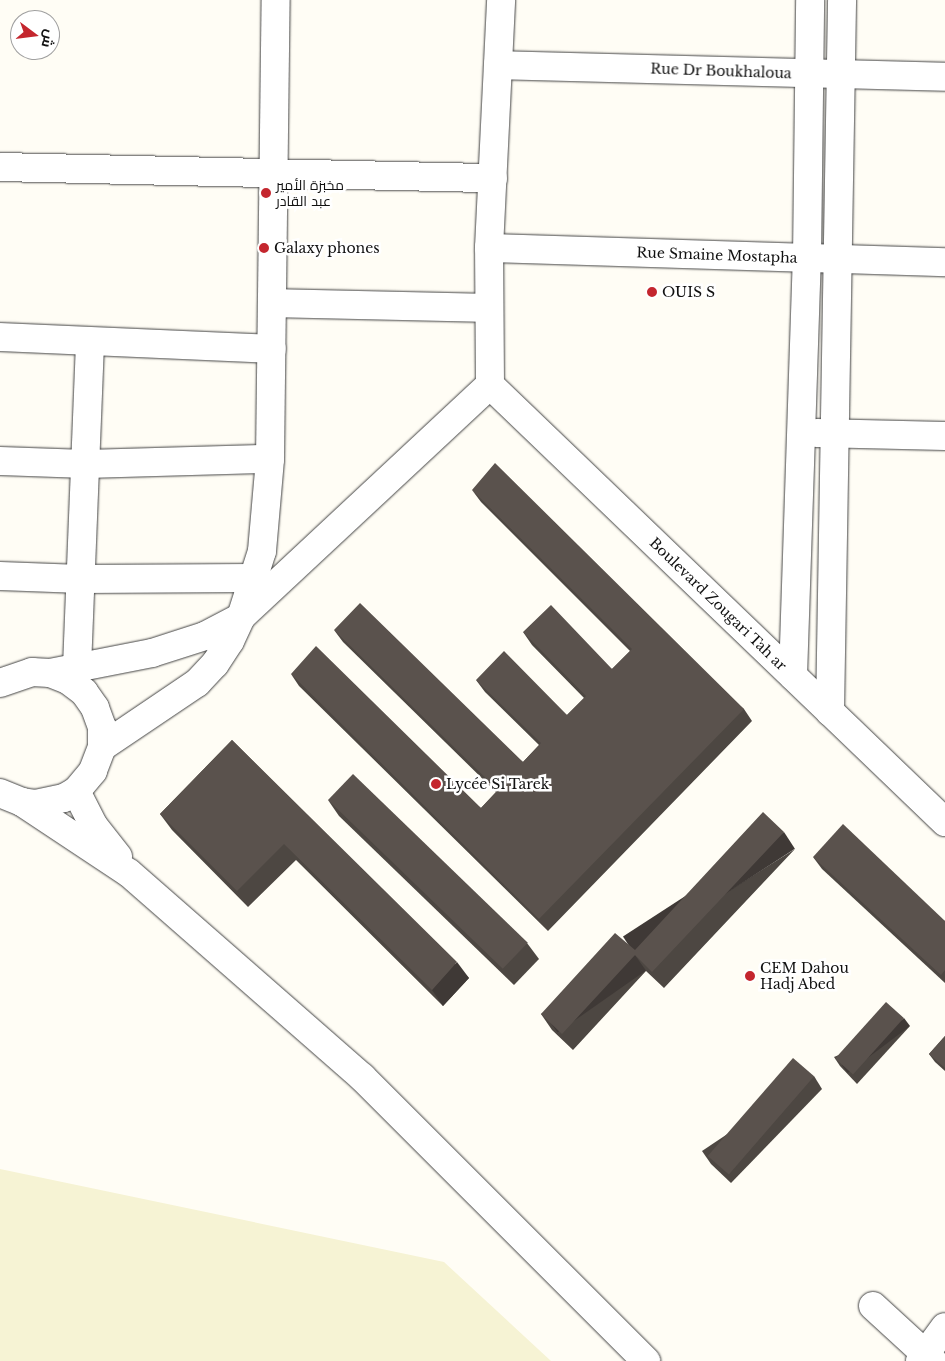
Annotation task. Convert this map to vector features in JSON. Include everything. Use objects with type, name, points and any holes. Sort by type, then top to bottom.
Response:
[{"type":"street","points":[[102,747],[197,683],[225,649],[241,617],[262,551],[270,458],[276,0]]},
{"type":"street","points":[[0,682],[16,675],[50,673],[152,653],[204,636],[241,617],[490,385],[490,248],[501,0]]},
{"type":"street","points":[[793,676],[807,257],[810,0]]},
{"type":"street","points":[[830,712],[842,0]]},
{"type":"street","name":"Rue Dr Boukhaloua","points":[[498,65],[945,77]]},
{"type":"street","points":[[0,167],[493,178]]},
{"type":"street","name":"Rue Smaine Mostapha","points":[[490,248],[945,262]]},
{"type":"street","points":[[272,303],[489,308]]},
{"type":"street","points":[[0,337],[272,348]]},
{"type":"street","points":[[77,667],[90,342]]},
{"type":"street","name":"Boulevard Zougari Tah ar","points":[[490,385],[945,822]]},
{"type":"street","points":[[800,432],[945,436]]},
{"type":"street","points":[[0,461],[86,464],[270,458]]},
{"type":"street","points":[[0,576],[81,579],[253,578]]},
{"type":"street","points":[[11,797],[50,802],[76,791],[93,771],[102,747],[102,727],[96,708],[84,692],[68,680],[50,673]]},
{"type":"street","points":[[76,791],[94,826],[129,873]]},
{"type":"street","points":[[11,797],[129,873],[362,1077],[646,1361]]},
{"type":"street","points":[[873,1306],[926,1359],[945,1328]]},
{"type":"shaded area","points":[[0,1169],[444,1262],[551,1361],[0,1361]]},
{"type":"building","points":[[495,463],[744,709],[539,919],[291,674],[316,646],[481,808],[498,790],[334,630],[360,603],[523,762],[541,743],[476,680],[504,651],[567,715],[586,696],[523,632],[551,605],[612,669],[632,649],[472,490]]},
{"type":"building","points":[[232,740],[457,962],[432,990],[284,844],[237,891],[160,814]]},
{"type":"building","points":[[353,774],[528,943],[503,969],[328,800]]},
{"type":"building","points":[[763,812],[784,832],[652,972],[635,955],[562,1034],[541,1014],[615,933],[635,950]]},
{"type":"building","points":[[843,824],[945,921],[945,970],[941,975],[813,857]]},
{"type":"building","points":[[886,1002],[904,1018],[853,1075],[835,1058]]},
{"type":"building","points":[[945,1036],[945,1068],[929,1054]]},
{"type":"building","points":[[793,1058],[814,1076],[729,1174],[708,1156]]},
{"type":"place","name":"مخبزة الأمير عبد القادر","points":[[266,193]]},
{"type":"place","name":"Galaxy phones","points":[[264,248]]},
{"type":"place","name":"OUIS S","points":[[652,292]]},
{"type":"place","name":"Lycée Si Tarek","points":[[436,784]]},
{"type":"place","name":"CEM Dahou Hadj Abed","points":[[750,976]]}]
